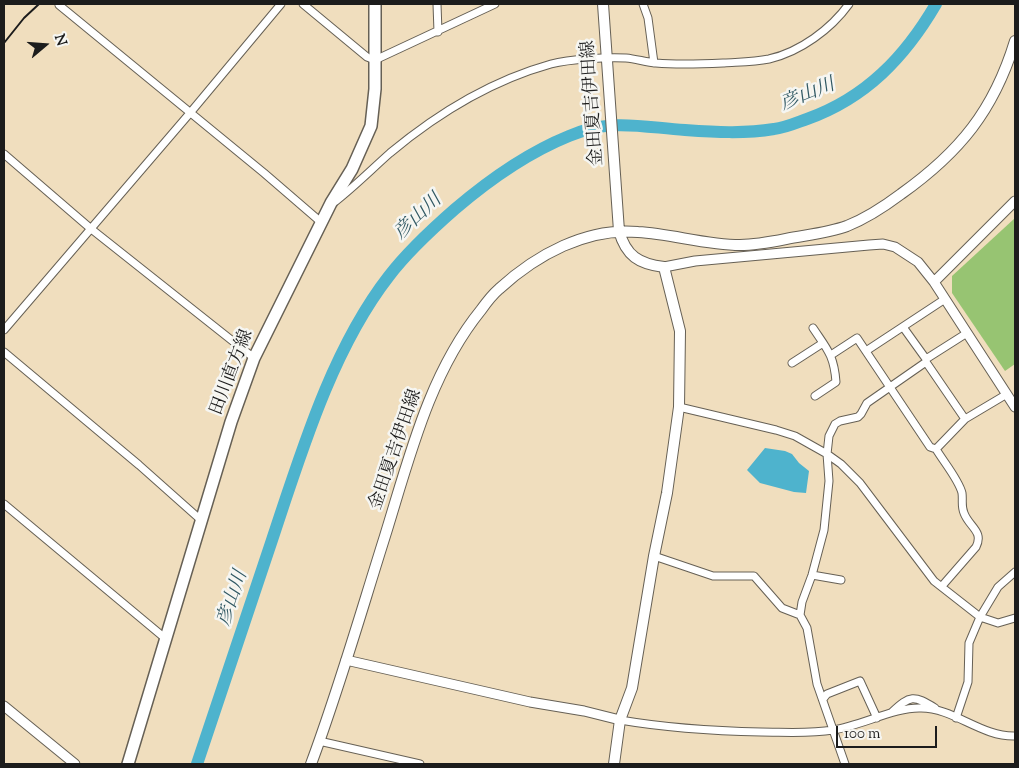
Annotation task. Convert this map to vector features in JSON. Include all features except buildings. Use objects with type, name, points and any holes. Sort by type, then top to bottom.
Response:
[{"type":"main road","name":"田川直方線","points":[[128,764],[231,422],[254,358],[331,203],[352,169],[370,126],[375,89],[375,4]]},
{"type":"main road","name":"金田夏吉伊田線","points":[[603,4],[619,226],[622,243],[638,261],[664,267]]},
{"type":"main road","name":"金田夏吉伊田線","points":[[311,764],[424,414],[445,366],[468,325],[496,290],[528,265],[552,252],[576,241],[619,226],[639,232],[721,244],[754,244],[828,232],[854,222],[886,204],[922,179],[959,145],[988,106],[1009,61],[1015,41]]},
{"type":"main road","points":[[614,764],[620,720],[632,688],[654,556],[667,493],[679,407],[680,331],[664,267]]},
{"type":"street","points":[[4,330],[281,4]]},
{"type":"street","points":[[303,4],[367,56],[375,60],[495,4]]},
{"type":"street","points":[[436,4],[438,32]]},
{"type":"street","points":[[643,4],[648,18],[654,63]]},
{"type":"street","points":[[331,203],[348,192],[390,154],[452,107],[494,85],[552,64],[628,58],[654,63],[689,65],[753,62],[771,58],[811,40],[832,22],[848,4]]},
{"type":"street","points":[[59,5],[322,223]]},
{"type":"street","points":[[4,154],[90,228],[254,358]]},
{"type":"street","points":[[934,282],[1015,201]]},
{"type":"street","points":[[664,267],[719,258],[883,244],[896,247],[918,262],[934,282],[1015,407]]},
{"type":"street","points":[[866,351],[945,299]]},
{"type":"street","points":[[904,327],[965,419]]},
{"type":"street","points":[[813,328],[831,355],[835,365],[836,382],[815,396]]},
{"type":"street","points":[[845,764],[817,684],[807,628],[800,615],[802,602],[812,575],[824,530],[829,481],[827,454],[829,436],[835,424],[858,417],[862,414],[867,403],[967,332]]},
{"type":"street","points":[[831,355],[857,338],[930,446],[936,449],[959,486],[962,494],[962,508],[979,540],[976,547],[942,586]]},
{"type":"street","points":[[792,363],[823,343]]},
{"type":"street","points":[[4,352],[202,521]]},
{"type":"street","points":[[936,449],[965,419],[1007,394]]},
{"type":"street","points":[[679,407],[795,436],[827,454],[841,464],[860,483],[934,581],[980,617],[998,623],[1015,618]]},
{"type":"street","points":[[4,504],[166,639]]},
{"type":"street","points":[[654,556],[713,576],[754,576],[782,608],[800,615]]},
{"type":"street","points":[[956,718],[968,682],[969,643],[980,617],[998,587],[1015,572]]},
{"type":"street","points":[[812,575],[841,580]]},
{"type":"street","points":[[346,660],[513,698],[656,726],[707,730],[791,732],[833,730],[916,708],[940,711],[1001,736],[1015,736]]},
{"type":"street","points":[[823,699],[827,694],[860,681],[876,718]]},
{"type":"street","points":[[4,706],[75,764]]},
{"type":"street","points":[[319,741],[420,764]]},
{"type":"green space","points":[[1015,218],[1015,364],[1005,371],[952,293],[952,276]]},
{"type":"water","points":[[765,448],[792,454],[809,471],[806,493],[794,492],[760,483],[747,470]]},
{"type":"waterway","name":"彦山川","points":[[197,764],[294,472],[320,403],[351,336],[369,305],[389,276],[412,249],[455,209],[495,178],[538,150],[584,130],[613,125],[626,125],[752,132],[786,126],[828,110],[848,100],[882,74],[911,41],[936,4]]},
{"type":"railway","points":[[4,43],[24,18],[39,4]]}]
